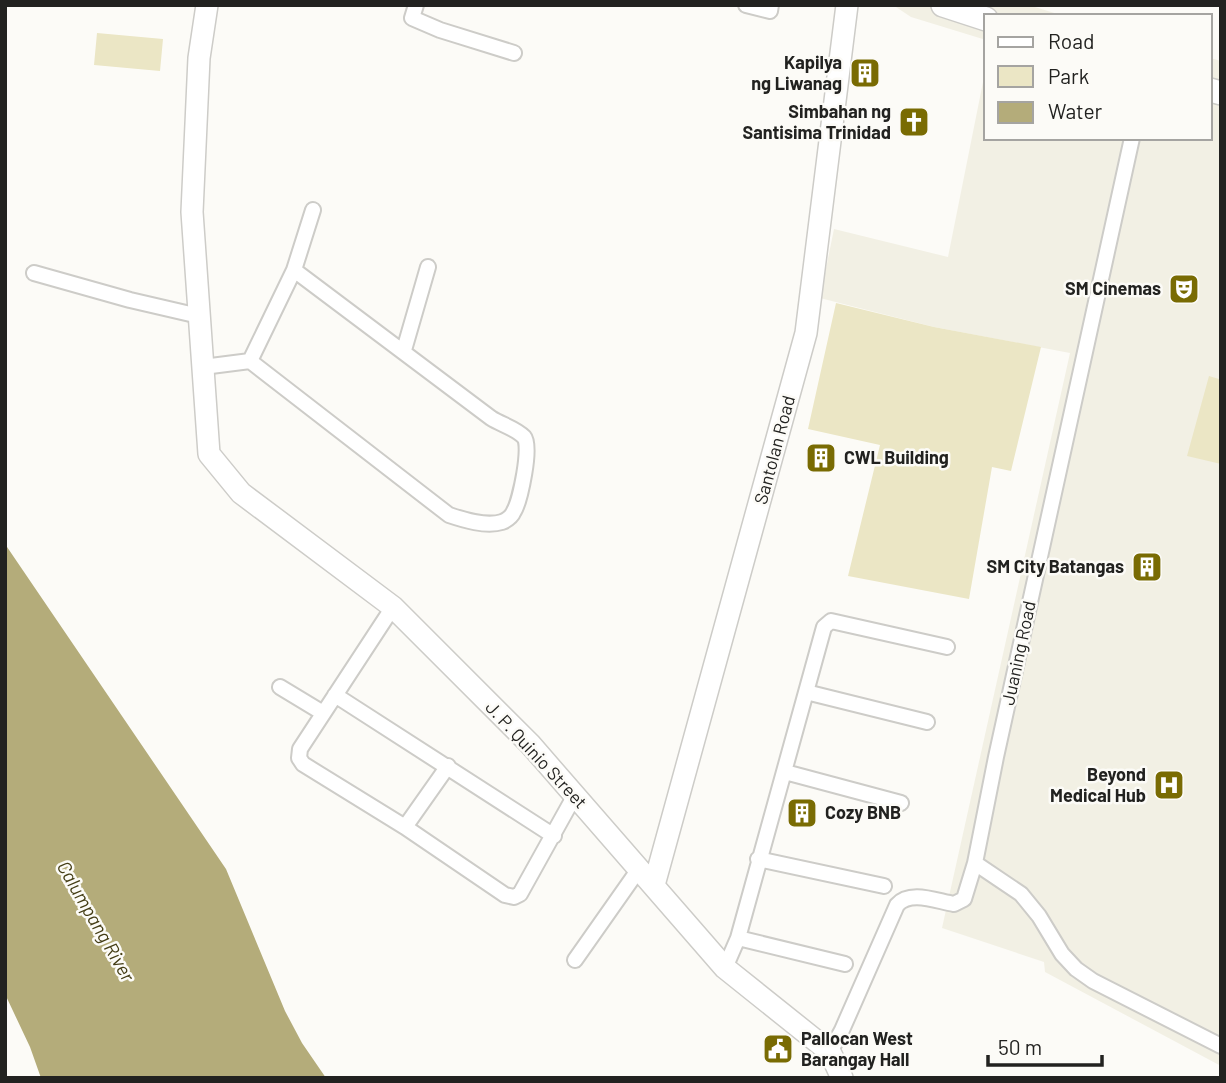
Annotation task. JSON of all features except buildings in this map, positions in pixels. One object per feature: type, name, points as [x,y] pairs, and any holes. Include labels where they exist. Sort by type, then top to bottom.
[{"type":"main road","points":[[943,5],[984,18]]},
{"type":"street","points":[[207,5],[200,58],[191,212],[203,367],[250,361],[449,515],[478,522],[503,522],[509,518],[515,510],[523,481],[526,439],[491,418],[404,350],[294,270]]},
{"type":"street","points":[[416,5],[412,18],[440,30],[514,53]]},
{"type":"street","points":[[746,5],[770,11],[771,5]]},
{"type":"street","name":"Santolan Road","points":[[654,885],[806,333],[847,5]]},
{"type":"street","name":"Juaning Road","points":[[830,1052],[902,899],[911,897],[954,904],[964,899],[975,863],[1132,140]]},
{"type":"street","points":[[250,361],[294,270],[313,209]]},
{"type":"street","points":[[404,350],[428,267]]},
{"type":"street","points":[[34,273],[199,316]]},
{"type":"street","name":"J. P. Quinio Street","points":[[203,367],[209,454],[241,494],[393,607],[530,744],[725,968],[830,1052],[842,1078]]},
{"type":"street","points":[[393,607],[300,749],[299,758],[303,764],[405,827],[505,895],[514,897],[520,894],[575,794]]},
{"type":"street","points":[[725,968],[738,938],[824,626],[831,621],[947,648]]},
{"type":"street","points":[[280,687],[323,713]]},
{"type":"street","points":[[806,692],[927,722]]},
{"type":"street","points":[[335,695],[554,836]]},
{"type":"street","points":[[405,827],[447,766]]},
{"type":"street","points":[[785,772],[901,803]]},
{"type":"street","points":[[758,859],[884,886]]},
{"type":"street","points":[[975,863],[1021,894],[1039,916],[1062,954],[1076,969],[1093,981],[1221,1046]]},
{"type":"street","points":[[575,960],[639,870]]},
{"type":"street","points":[[738,938],[845,964]]},
{"type":"shaded area","points":[[893,5],[1035,5],[1058,14],[984,14],[984,39],[911,17]]},
{"type":"shaded area","name":"SM City Batangas","points":[[1212,59],[1221,61],[1221,1066],[1045,972],[1044,962],[942,928],[1070,353],[934,327],[820,298],[834,229],[948,257],[984,77],[984,140],[1212,140]]},
{"type":"green space","points":[[97,33],[163,39],[160,71],[94,65]]},
{"type":"green space","points":[[836,303],[934,327],[1041,347],[1011,471],[992,467],[969,599],[848,576],[880,445],[808,429]]},
{"type":"green space","points":[[1221,375],[1221,464],[1187,456],[1209,376],[1219,379]]},
{"type":"water","name":"Calumpang River","points":[[5,544],[226,869],[285,1011],[302,1043],[326,1078],[41,1078],[30,1047],[5,994]]},
{"type":"place","name":"Kapilya ng Liwanag","points":[[865,73]]},
{"type":"place","name":"Simbahan ng Santisima Trinidad","points":[[914,122]]},
{"type":"place","name":"SM Cinemas","points":[[1184,289]]},
{"type":"place","name":"CWL Building","points":[[821,458]]},
{"type":"place","name":"SM City Batangas","points":[[1147,567]]},
{"type":"place","name":"Beyond Medical Hub","points":[[1169,785]]},
{"type":"place","name":"Cozy BNB","points":[[802,813]]},
{"type":"place","name":"Pallocan West Barangay Hall","points":[[778,1049]]}]
